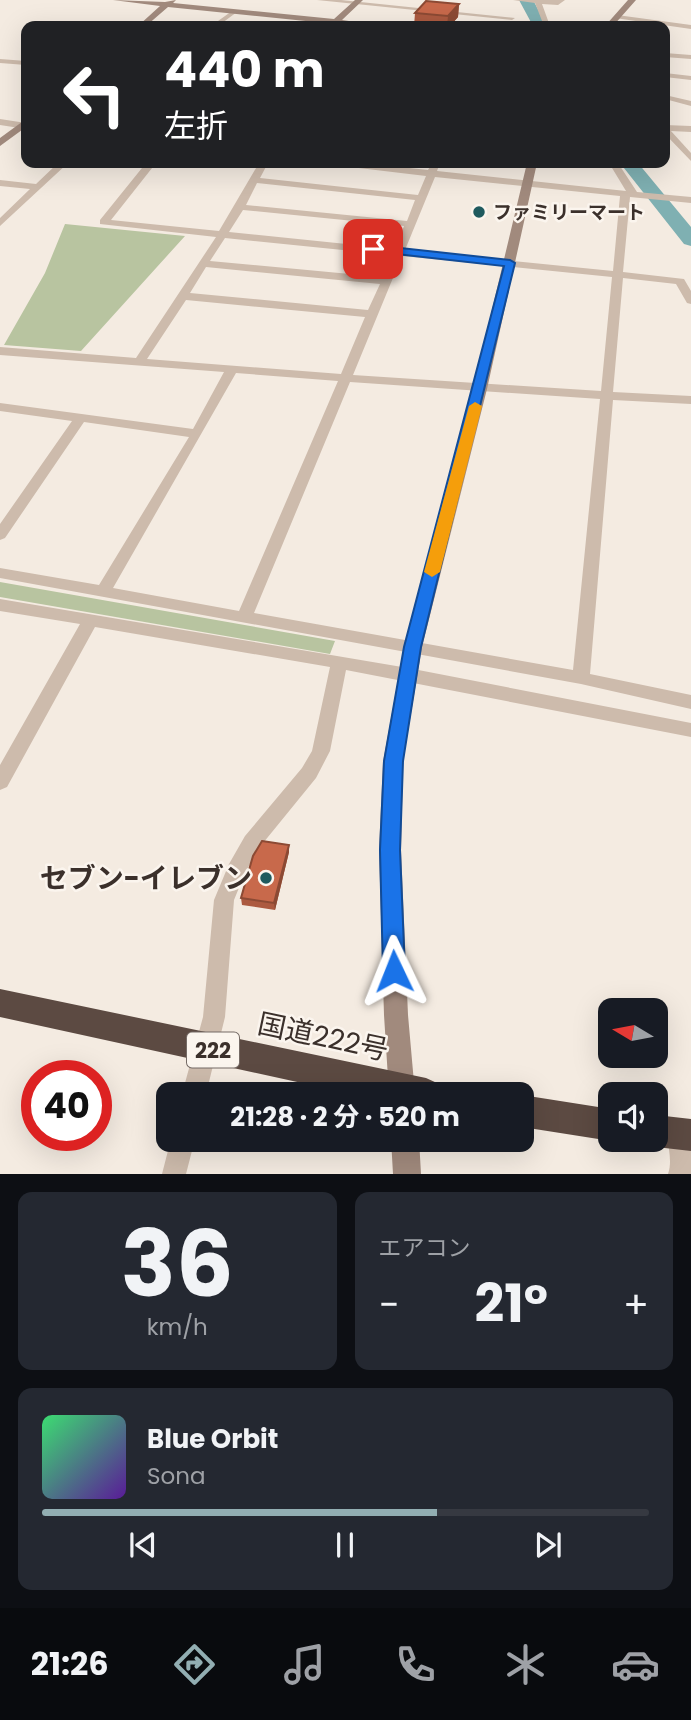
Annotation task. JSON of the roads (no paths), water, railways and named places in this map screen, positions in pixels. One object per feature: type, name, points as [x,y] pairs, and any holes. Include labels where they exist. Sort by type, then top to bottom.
[{"type":"highway","name":"国道222号","points":[[0,1003],[364,1082]]},
{"type":"highway","points":[[534,1113],[598,1123]]},
{"type":"street","points":[[117,0],[170,2],[308,21]]},
{"type":"street","points":[[320,0],[512,18]]},
{"type":"street","points":[[508,0],[514,21]]},
{"type":"street","points":[[516,0],[558,3],[562,0]]},
{"type":"street","points":[[613,21],[632,0]]},
{"type":"street","points":[[537,1],[545,21]]},
{"type":"street","points":[[148,21],[170,2]]},
{"type":"street","points":[[335,21],[357,2]]},
{"type":"street","points":[[221,21],[234,12]]},
{"type":"street","points":[[687,26],[691,15]]},
{"type":"street","points":[[617,17],[648,21]]},
{"type":"street","points":[[675,76],[686,57]]},
{"type":"street","points":[[0,61],[21,63]]},
{"type":"street","points":[[0,72],[21,63]]},
{"type":"street","points":[[670,76],[691,78]]},
{"type":"street","points":[[670,98],[691,104]]},
{"type":"street","points":[[0,122],[21,124]]},
{"type":"street","points":[[0,143],[21,127]]},
{"type":"street","points":[[670,128],[691,129]]},
{"type":"street","points":[[670,133],[690,155]]},
{"type":"street","points":[[0,223],[58,168]]},
{"type":"street","points":[[146,168],[104,222],[680,281],[691,301]]},
{"type":"street","points":[[140,361],[257,180],[261,168]]},
{"type":"street","points":[[246,616],[433,168],[528,185],[691,200]]},
{"type":"street","points":[[408,1082],[396,1015],[390,850],[393,761],[413,647],[480,389],[531,168]]},
{"type":"street","points":[[581,678],[618,275],[629,194],[616,168]]},
{"type":"street","points":[[257,180],[422,198]]},
{"type":"street","points":[[0,183],[38,187]]},
{"type":"street","points":[[240,207],[410,224]]},
{"type":"street","points":[[204,264],[386,281]]},
{"type":"street","points":[[183,296],[373,314]]},
{"type":"street","points":[[0,351],[480,389],[691,400]]},
{"type":"street","points":[[103,592],[197,435],[233,368]]},
{"type":"street","points":[[0,407],[197,435]]},
{"type":"street","points":[[0,535],[80,419]]},
{"type":"street","points":[[0,573],[581,678],[691,702]]},
{"type":"street","points":[[0,604],[408,674],[691,730]]},
{"type":"street","points":[[0,782],[91,620]]},
{"type":"street","points":[[197,1082],[214,1017],[224,900],[236,870],[252,842],[309,773],[321,751],[339,663]]},
{"type":"street","points":[[676,1133],[684,1163],[680,1174]]},
{"type":"street","points":[[174,1174],[180,1152]]},
{"type":"street","points":[[406,1152],[407,1174]]},
{"type":"waterway","points":[[526,0],[537,21]]},
{"type":"waterway","points":[[633,168],[691,240]]},
{"type":"place","name":"ファミリーマート","points":[[479,212]]},
{"type":"place","name":"セブン-イレブン","points":[[266,878]]}]
